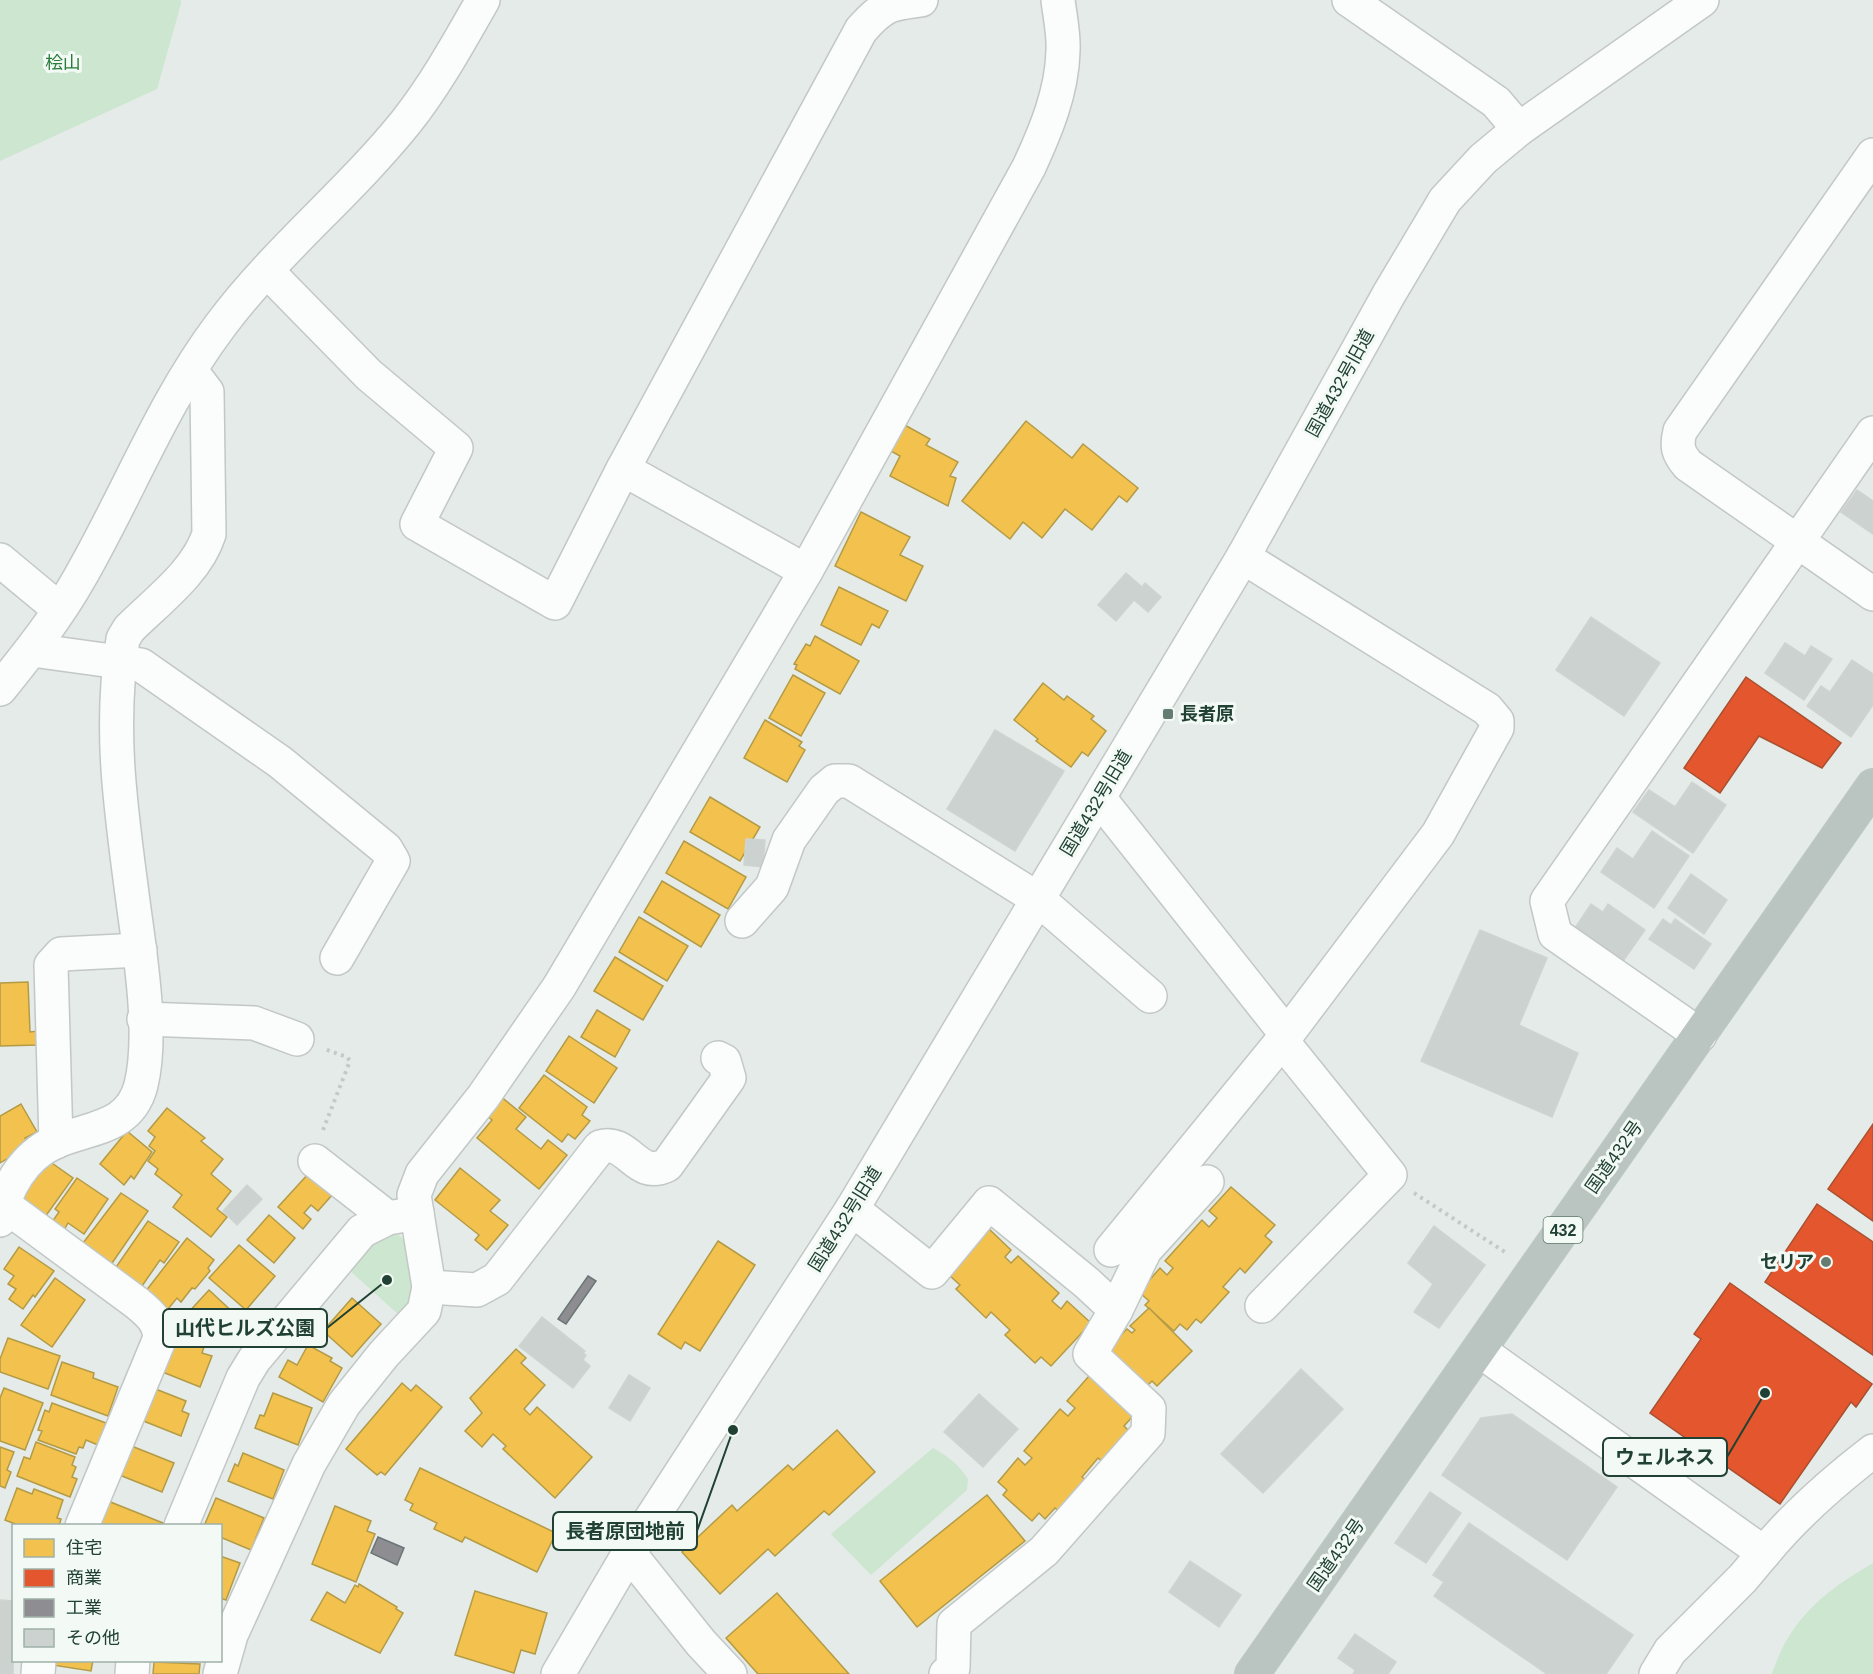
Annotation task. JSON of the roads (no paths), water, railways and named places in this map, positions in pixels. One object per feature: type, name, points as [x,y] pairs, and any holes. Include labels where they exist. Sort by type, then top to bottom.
[{"type":"highway","name":"国道432号","points":[[1252,1674],[1873,786]]},
{"type":"street","points":[[0,689],[32,650],[78,581],[191,371],[220,326],[267,271],[406,122],[433,87],[483,0]]},
{"type":"street","points":[[267,271],[369,375],[456,448],[417,524],[555,603],[623,469],[861,30],[878,10],[895,3],[921,0]]},
{"type":"street","points":[[182,1524],[243,1378],[254,1360],[362,1231],[403,1216],[422,1174],[483,1097],[559,987],[806,571],[1029,166],[1044,134],[1054,107],[1064,50],[1059,0]]},
{"type":"street","points":[[1349,0],[1496,102],[1519,129]]},
{"type":"street","name":"国道432号旧道","points":[[558,1674],[629,1553],[852,1209],[1243,557],[1389,294],[1445,200],[1483,159],[1519,129],[1702,0]]},
{"type":"street","points":[[1873,155],[1680,431],[1677,445],[1679,454],[1688,465],[1873,594]]},
{"type":"street","points":[[83,1524],[160,1338],[159,1330],[156,1321],[137,1303],[1,1209],[18,1173],[29,1161],[56,1142],[120,1119],[139,1092],[143,1068],[144,1019],[140,950],[117,783],[115,719],[123,639],[129,629],[194,563],[204,550],[209,534],[207,392],[191,371]]},
{"type":"street","points":[[1700,1035],[1555,934],[1547,901],[1873,434]]},
{"type":"street","points":[[623,469],[806,571]]},
{"type":"street","points":[[1111,1250],[1284,1038],[1438,834],[1497,728],[1497,721],[1487,709],[1243,557]]},
{"type":"street","points":[[0,560],[59,609]]},
{"type":"street","points":[[32,650],[141,665],[280,762],[386,849],[393,861],[337,958]]},
{"type":"street","points":[[742,921],[772,887],[789,840],[824,790],[835,781],[849,781],[1038,899],[1150,996]]},
{"type":"street","points":[[1099,798],[1390,1175],[1262,1306]]},
{"type":"street","points":[[56,1142],[51,965],[61,954],[140,950]]},
{"type":"street","points":[[144,1019],[254,1023],[297,1039]]},
{"type":"street","points":[[429,1287],[477,1290],[497,1279],[600,1147],[606,1145],[620,1148],[654,1170],[667,1165],[729,1078],[724,1061],[718,1058]]},
{"type":"street","points":[[220,1674],[231,1635],[309,1464],[357,1387],[424,1311],[429,1287],[403,1216],[315,1161]]},
{"type":"street","points":[[946,1674],[953,1668],[954,1624],[1044,1551],[1148,1433],[1149,1409],[1090,1354],[1116,1310],[1145,1250],[1207,1182]]},
{"type":"street","points":[[852,1209],[932,1272],[989,1203],[1088,1283],[1116,1310]]},
{"type":"street","points":[[1479,1350],[1764,1553]]},
{"type":"street","points":[[1656,1674],[1670,1651],[1743,1578],[1778,1536],[1845,1473],[1873,1452]]},
{"type":"street","points":[[629,1553],[701,1643],[730,1674]]},
{"type":"place","name":"長者原","points":[[1168,714]]},
{"type":"place","name":"セリア","points":[[1826,1262]]},
{"type":"place","name":"山代ヒルズ公園","points":[[387,1280]]},
{"type":"place","name":"ウェルネス","points":[[1765,1393]]},
{"type":"place","name":"長者原団地前","points":[[733,1430]]},
{"type":"park label","name":"桧山","points":[[63,63]]}]
